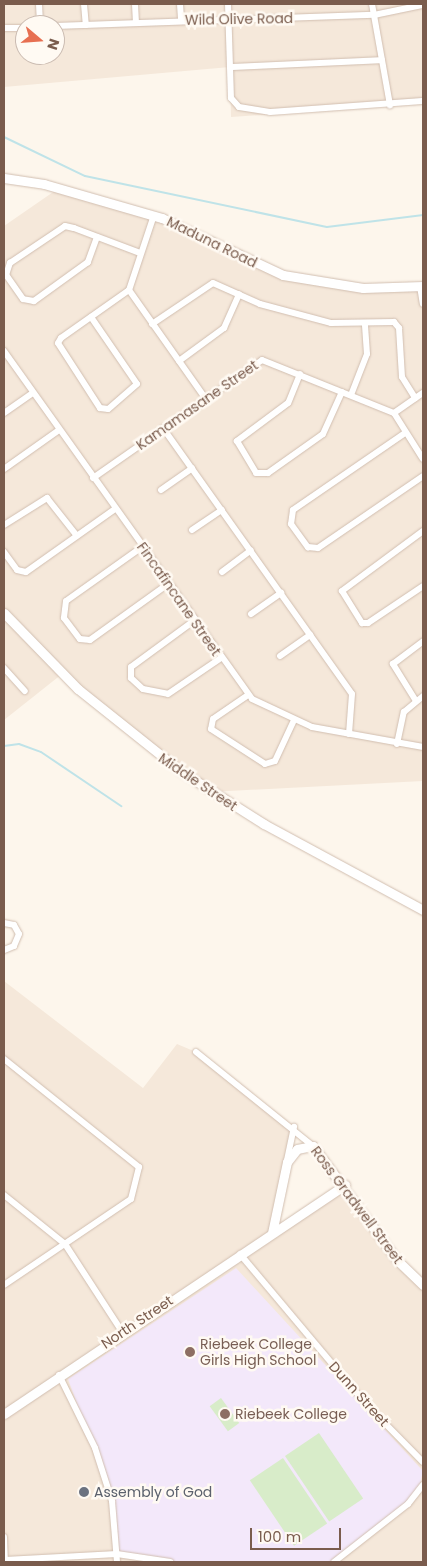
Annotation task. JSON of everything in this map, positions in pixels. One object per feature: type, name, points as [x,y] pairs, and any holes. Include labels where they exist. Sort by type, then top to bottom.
[{"type":"street","points":[[84,4],[86,25]]},
{"type":"street","points":[[135,4],[136,23]]},
{"type":"street","points":[[180,4],[181,20]]},
{"type":"street","points":[[228,4],[230,67],[234,104],[255,112],[390,105],[423,101]]},
{"type":"street","points":[[372,4],[390,105]]},
{"type":"street","name":"Wild Olive Road","points":[[65,26],[181,20],[374,15],[422,6]]},
{"type":"street","points":[[230,67],[382,60]]},
{"type":"street","name":"Maduna Road","points":[[4,178],[44,184],[154,215],[283,275],[363,288],[422,286]]},
{"type":"street","points":[[91,317],[138,386],[108,409],[100,408],[58,346],[59,340],[91,317],[129,290],[154,215]]},
{"type":"street","points":[[97,237],[89,261],[34,301],[23,299],[6,275],[10,263],[62,226],[97,237],[140,253]]},
{"type":"street","points":[[152,324],[208,284],[239,294],[264,305],[331,323],[398,326],[402,377],[415,398]]},
{"type":"street","points":[[422,286],[423,304]]},
{"type":"street","points":[[129,290],[206,399]]},
{"type":"street","points":[[179,361],[224,328],[239,294]]},
{"type":"street","points":[[351,396],[367,354],[365,324]]},
{"type":"street","name":"Fincafincane Street","points":[[5,355],[248,694],[294,720],[349,734],[397,744],[423,747]]},
{"type":"street","name":"Kamamasane Street","points":[[93,478],[262,360],[394,414]]},
{"type":"street","points":[[300,374],[288,403],[237,441],[256,474],[265,474],[323,434],[342,392]]},
{"type":"street","points":[[4,413],[33,392]]},
{"type":"street","points":[[423,393],[394,414],[423,459]]},
{"type":"street","points":[[163,428],[353,696],[349,734]]},
{"type":"street","points":[[4,469],[59,430]]},
{"type":"street","points":[[405,433],[293,510],[290,522],[308,547],[318,548],[423,476]]},
{"type":"street","points":[[161,490],[192,468]]},
{"type":"street","points":[[4,525],[47,498],[77,536]]},
{"type":"street","points":[[4,552],[17,570],[25,572],[115,509]]},
{"type":"street","points":[[192,530],[222,510]]},
{"type":"street","points":[[423,531],[342,591],[362,622],[368,623],[423,586]]},
{"type":"street","points":[[142,547],[66,601],[64,618],[80,638],[90,640],[168,584]]},
{"type":"street","points":[[222,572],[251,550]]},
{"type":"street","points":[[251,614],[281,593]]},
{"type":"street","name":"Middle Street","points":[[4,613],[85,695],[182,772],[264,824],[423,910]]},
{"type":"street","points":[[195,620],[131,667],[131,678],[143,690],[168,694],[221,658]]},
{"type":"street","points":[[280,656],[310,634]]},
{"type":"street","points":[[416,701],[394,664],[423,641]]},
{"type":"street","points":[[4,668],[25,691]]},
{"type":"street","points":[[248,694],[214,718],[211,729],[265,764],[275,761],[294,720]]},
{"type":"street","points":[[397,744],[403,713],[423,696]]},
{"type":"street","points":[[4,923],[16,927],[19,937],[14,946],[4,950]]},
{"type":"street","name":"Ross Gradwell Street","points":[[196,1052],[294,1127],[313,1146],[346,1186],[392,1253],[423,1285]]},
{"type":"street","points":[[4,1059],[138,1164],[131,1199],[4,1285]]},
{"type":"street","points":[[272,1233],[294,1127]]},
{"type":"street","points":[[287,1162],[298,1149],[313,1146]]},
{"type":"street","name":"North Street","points":[[4,1414],[240,1254],[346,1186]]},
{"type":"street","points":[[4,1195],[65,1244],[123,1332]]},
{"type":"street","name":"Dunn Street","points":[[240,1254],[366,1404],[423,1462]]},
{"type":"street","points":[[59,1375],[95,1448],[107,1485],[117,1562]]},
{"type":"street","points":[[334,1562],[408,1504],[423,1485]]},
{"type":"street","points":[[4,1538],[5,1561],[117,1554],[170,1562]]},
{"type":"shaded area","points":[[4,4],[423,4],[423,104],[231,117],[230,67],[4,87]]},
{"type":"shaded area","points":[[59,188],[154,215],[229,252],[319,283],[423,286],[423,781],[210,792],[62,674],[4,720],[4,226]]},
{"type":"shaded area","points":[[4,981],[143,1088],[177,1044],[196,1052],[294,1127],[273,1232],[345,1185],[380,1237],[423,1285],[423,1562],[4,1562]]},
{"type":"shaded area","name":"Riebeek College","points":[[236,1268],[423,1471],[418,1492],[405,1505],[333,1562],[172,1562],[119,1554],[113,1504],[68,1379]]},
{"type":"green space","points":[[221,1398],[239,1423],[228,1431],[210,1406]]},
{"type":"green space","points":[[319,1433],[363,1498],[329,1521],[285,1456]]},
{"type":"green space","points":[[283,1458],[327,1523],[294,1546],[250,1480]]},
{"type":"waterway","points":[[4,137],[85,176],[327,227],[423,215]]},
{"type":"waterway","points":[[4,746],[19,744],[41,752],[121,806]]},
{"type":"place","name":"Riebeek College Girls High School","points":[[190,1352]]},
{"type":"place","name":"Riebeek College","points":[[225,1414]]},
{"type":"place","name":"Assembly of God","points":[[84,1492]]}]
